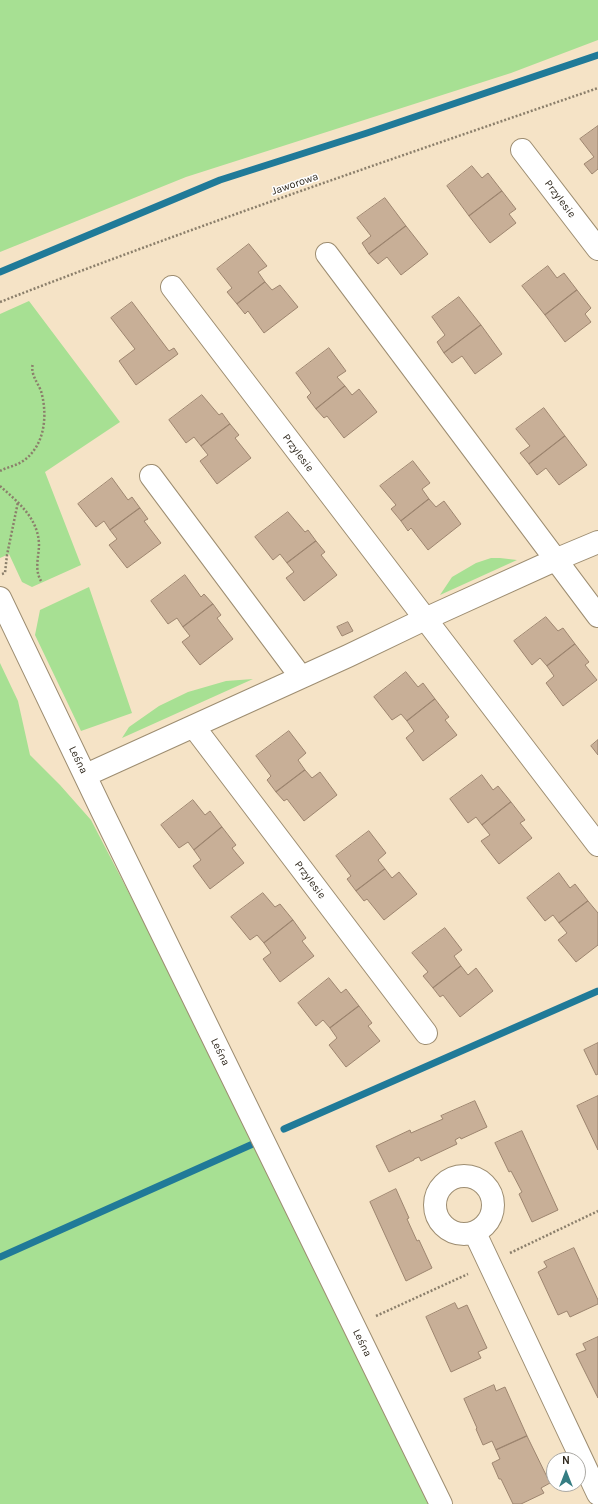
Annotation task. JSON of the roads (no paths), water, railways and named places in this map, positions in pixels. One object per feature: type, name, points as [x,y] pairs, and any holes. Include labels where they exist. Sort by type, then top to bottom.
[{"type":"street","name":"Przylesie","points":[[522,150],[598,249]]},
{"type":"street","points":[[327,254],[598,616]]},
{"type":"street","name":"Przylesie","points":[[172,287],[598,845]]},
{"type":"street","points":[[151,476],[301,677]]},
{"type":"street","points":[[86,775],[348,656],[424,619],[598,542]]},
{"type":"street","name":"Leśna","points":[[0,598],[102,811],[441,1504]]},
{"type":"street","name":"Przylesie","points":[[194,727],[426,1033]]},
{"type":"street","points":[[475,1232],[598,1494]]},
{"type":"waterway","points":[[0,272],[220,180],[367,133],[598,55]]},
{"type":"waterway","points":[[284,1129],[598,991]]},
{"type":"waterway","points":[[0,1257],[255,1143]]}]
